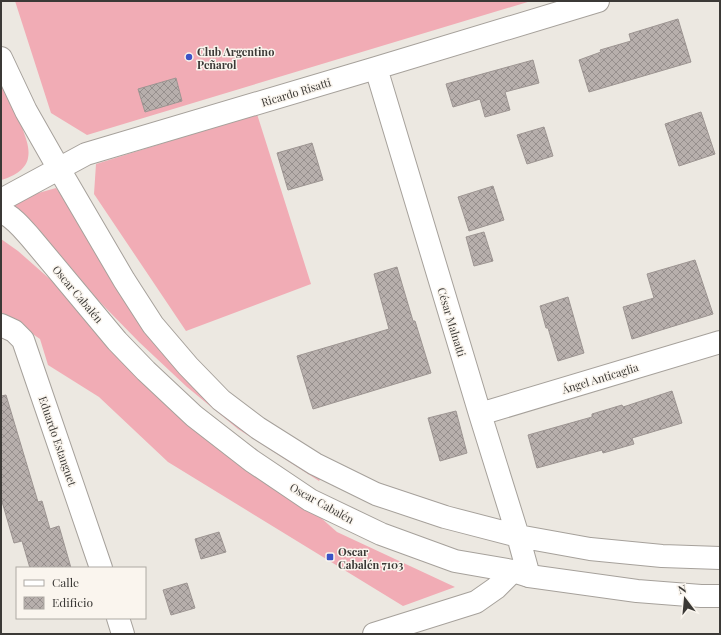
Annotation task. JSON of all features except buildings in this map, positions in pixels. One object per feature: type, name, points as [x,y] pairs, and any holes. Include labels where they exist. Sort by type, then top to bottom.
[{"type":"street","name":"Ricardo Risatti","points":[[1,200],[86,154],[598,1]]},
{"type":"street","points":[[1,58],[26,111],[58,169],[124,280],[153,325],[188,366],[221,400],[258,428],[315,464],[376,494],[445,517],[518,536],[590,549],[662,556],[720,558]]},
{"type":"street","name":"César Malnatti","points":[[376,68],[518,536],[521,573]]},
{"type":"street","name":"Oscar Cabalén","points":[[1,212],[17,223],[31,238],[117,341],[146,371],[194,416],[252,461],[310,500],[381,534],[455,561],[637,591],[720,596]]},
{"type":"street","name":"Eduardo Estanguet","points":[[1,325],[14,331],[23,340],[101,567]]},
{"type":"street","name":"Ángel Anticaglia","points":[[480,414],[720,342]]},
{"type":"street","points":[[374,634],[476,602],[521,573]]},
{"type":"street","points":[[118,619],[123,634]]},
{"type":"shaded area","name":"Club Argentino Peñarol","points":[[15,1],[531,1],[87,135],[51,113]]},
{"type":"shaded area","points":[[1,76],[13,103],[26,140],[28,158],[24,166],[14,175],[1,180]]},
{"type":"shaded area","points":[[257,114],[311,284],[186,331],[94,194],[96,164]]},
{"type":"shaded area","points":[[56,188],[191,377],[325,471],[319,481],[238,429],[187,387],[139,342],[96,298],[61,256],[21,216],[10,201]]},
{"type":"shaded area","points":[[1,239],[18,251],[337,532],[455,587],[403,606],[168,462],[99,397],[48,365],[40,339],[1,312]]},
{"type":"place","name":"Club Argentino Peñarol","points":[[189,57]]},
{"type":"place","name":"Oscar Cabalén 7103","points":[[330,557]]}]
